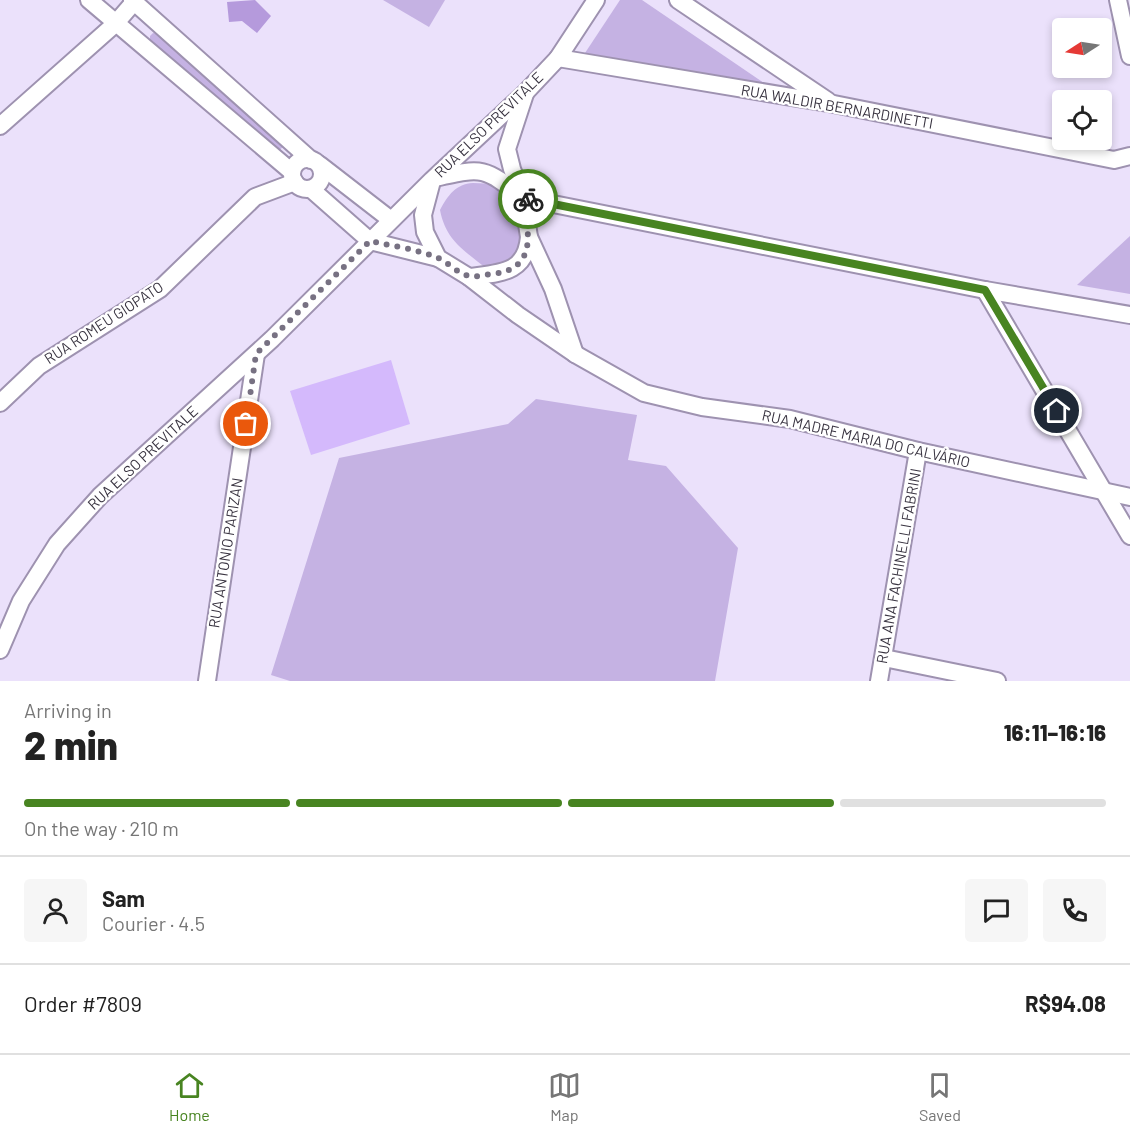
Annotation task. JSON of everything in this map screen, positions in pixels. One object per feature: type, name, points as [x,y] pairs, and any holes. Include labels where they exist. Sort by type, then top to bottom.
[{"type":"street","points":[[89,0],[294,177],[302,188],[311,189],[370,241],[438,258]]},
{"type":"street","name":"RUA ELSO PREVITALE","points":[[0,650],[21,601],[57,544],[100,496],[256,354],[433,179],[525,93],[558,58],[596,0]]},
{"type":"street","points":[[678,0],[834,105]]},
{"type":"street","points":[[1118,0],[1130,56]]},
{"type":"street","points":[[0,126],[115,24],[133,1],[315,162],[391,220]]},
{"type":"street","name":"RUA WALDIR BERNARDINETTI","points":[[558,58],[834,105],[1122,158]]},
{"type":"street","points":[[469,277],[500,273],[511,269],[524,258],[528,249],[529,237],[523,198],[507,149],[525,93]]},
{"type":"street","points":[[294,177],[297,163],[315,162]]},
{"type":"street","points":[[311,189],[321,180],[315,162]]},
{"type":"street","points":[[438,258],[425,232],[423,215],[433,179],[463,171],[487,172],[523,198],[985,290],[1130,315]]},
{"type":"street","name":"RUA ROMEU GIOPATO","points":[[0,403],[39,366],[160,289],[255,197],[294,177]]},
{"type":"street","points":[[529,237],[553,289],[575,354]]},
{"type":"street","name":"RUA MADRE MARIA DO CALVÁRIO","points":[[438,258],[469,277],[518,315],[575,354],[644,393],[702,407],[790,419],[918,451],[1130,497]]},
{"type":"street","points":[[985,290],[1130,536]]},
{"type":"street","name":"RUA ANTONIO PARIZAN","points":[[207,681],[256,354]]},
{"type":"street","name":"RUA ANA FACHINELLI FABRINI","points":[[879,681],[918,451]]},
{"type":"street","points":[[884,658],[997,681]]},
{"type":"shaded area","points":[[255,0],[271,16],[257,33],[242,21],[229,22],[227,2]]},
{"type":"shaded area","points":[[383,0],[445,0],[429,27]]},
{"type":"shaded area","points":[[620,0],[642,0],[764,83],[585,53]]},
{"type":"shaded area","points":[[153,33],[159,34],[282,143],[283,147],[277,152],[150,42],[150,36]]},
{"type":"shaded area","points":[[473,183],[498,184],[512,211],[519,232],[518,251],[513,258],[487,269],[451,237],[440,210],[453,191]]},
{"type":"shaded area","points":[[1130,236],[1130,294],[1077,285]]},
{"type":"shaded area","points":[[536,399],[637,415],[628,460],[666,466],[738,548],[715,681],[290,681],[271,675],[339,458],[508,424]]},
{"type":"building","points":[[391,360],[410,424],[311,455],[290,391]]},
{"type":"way so far","points":[[246,424],[256,354],[370,241],[438,258],[469,277],[500,273],[511,269],[524,258],[528,249],[529,237],[523,198],[528,199]]},
{"type":"route","points":[[528,199],[985,290],[1057,411]]}]
